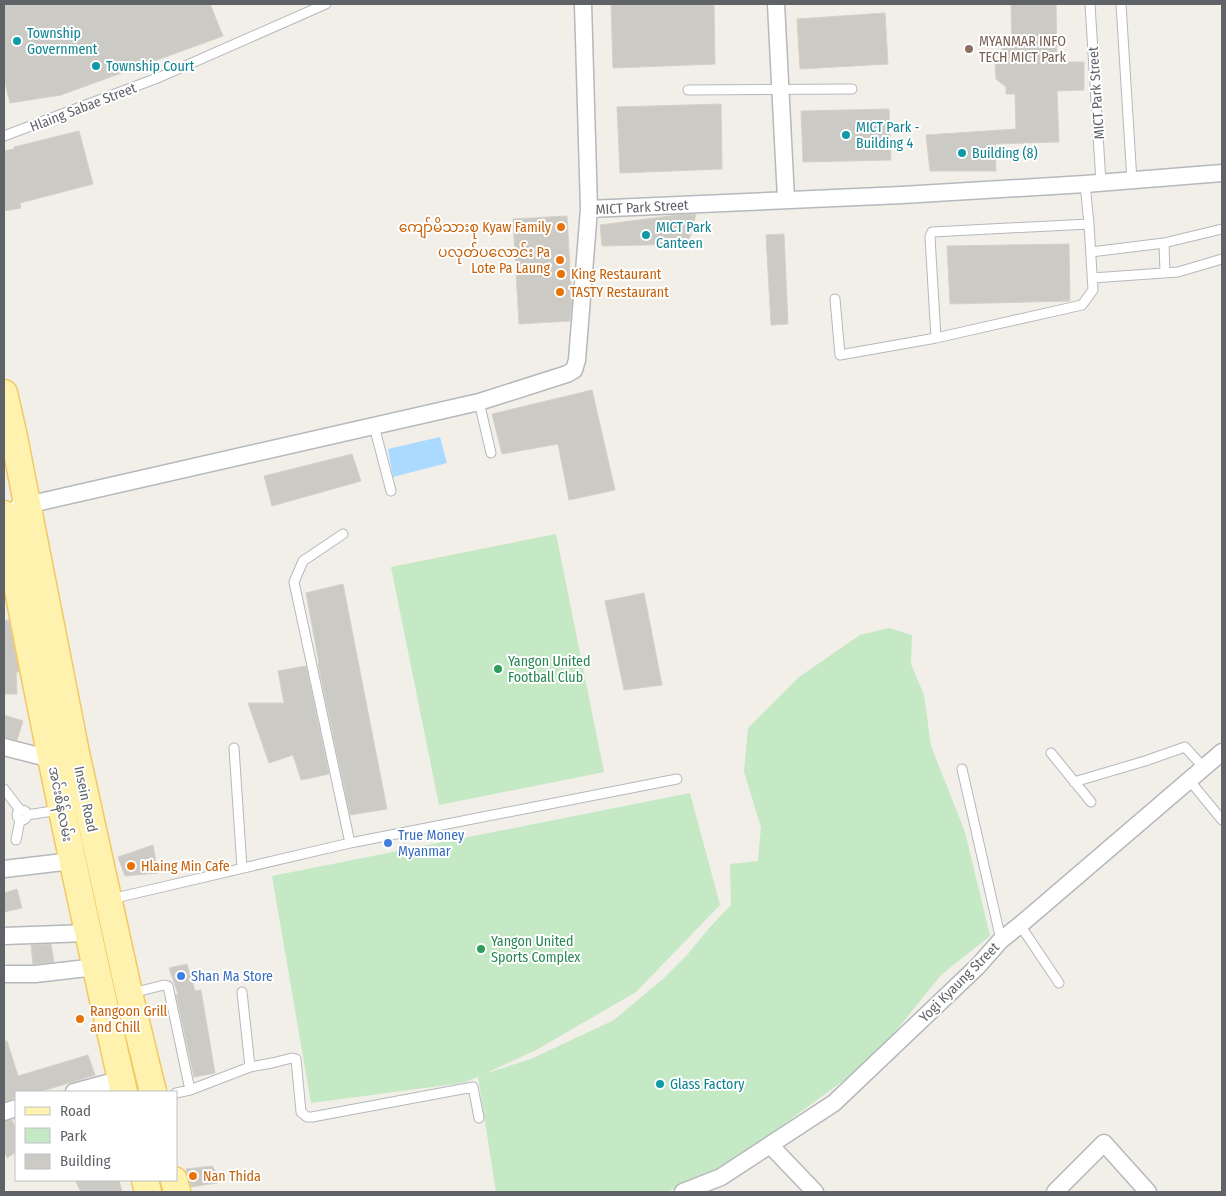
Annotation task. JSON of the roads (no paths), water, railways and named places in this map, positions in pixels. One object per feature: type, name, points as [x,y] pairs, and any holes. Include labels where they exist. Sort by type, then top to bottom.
[{"type":"main road","points":[[4,393],[12,510]]},
{"type":"main road","name":"အင်းစိန်လမ်း","points":[[12,510],[7,546],[19,596],[79,895],[123,1087]]},
{"type":"main road","name":"Insein Road","points":[[12,510],[44,590],[76,753],[129,994],[152,1088]]},
{"type":"main road","points":[[19,596],[44,590]]},
{"type":"main road","points":[[79,895],[107,894]]},
{"type":"main road","points":[[93,953],[120,952]]},
{"type":"main road","points":[[123,1087],[152,1088]]},
{"type":"street","points":[[584,4],[589,209]]},
{"type":"street","points":[[776,4],[786,199]]},
{"type":"street","name":"MICT Park Street","points":[[479,402],[574,370],[577,360],[589,209],[902,195],[1132,181],[1222,173]]},
{"type":"street","points":[[12,510],[479,402]]},
{"type":"street","points":[[4,747],[52,759],[76,753]]},
{"type":"street","name":"Yogi Kyaung Street","points":[[683,1192],[721,1177],[834,1104],[978,966],[1002,940],[1222,752]]},
{"type":"street","points":[[4,869],[72,861]]},
{"type":"street","points":[[4,936],[93,953]]},
{"type":"street","points":[[4,974],[35,974],[93,953]]},
{"type":"street","points":[[84,1091],[123,1087]]},
{"type":"street","points":[[1055,1192],[1104,1143],[1148,1192]]},
{"type":"street","points":[[770,1146],[815,1192]]},
{"type":"lane","name":"Hlaing Sabae Street","points":[[4,136],[160,77],[326,4]]},
{"type":"lane","name":"MICT Park Street","points":[[1090,4],[1101,183]]},
{"type":"lane","points":[[1121,4],[1132,181]]},
{"type":"lane","points":[[688,90],[852,89]]},
{"type":"lane","points":[[835,299],[840,355],[936,338],[1082,305],[1093,290],[1085,184]]},
{"type":"lane","points":[[936,338],[930,237],[932,232],[1089,224]]},
{"type":"lane","points":[[1091,252],[1164,243],[1222,228]]},
{"type":"lane","points":[[1164,243],[1165,273]]},
{"type":"lane","points":[[1092,278],[1178,272],[1222,259]]},
{"type":"lane","points":[[479,402],[491,452]]},
{"type":"lane","points":[[374,426],[391,491]]},
{"type":"lane","points":[[343,534],[303,561],[294,582],[350,843]]},
{"type":"lane","points":[[1074,782],[1185,747],[1204,768]]},
{"type":"lane","points":[[234,748],[242,868]]},
{"type":"lane","points":[[1050,754],[1091,802]]},
{"type":"lane","points":[[962,769],[1002,940]]},
{"type":"lane","points":[[107,894],[242,868],[350,843],[677,780]]},
{"type":"lane","points":[[1190,781],[1222,820]]},
{"type":"lane","points":[[4,790],[22,815],[16,840]]},
{"type":"lane","points":[[22,815],[61,810]]},
{"type":"lane","points":[[1020,925],[1059,984]]},
{"type":"lane","points":[[129,994],[164,984],[168,986],[190,1090]]},
{"type":"lane","points":[[242,992],[250,1067]]},
{"type":"lane","points":[[178,1093],[190,1090],[250,1067],[292,1058],[296,1059],[301,1112],[307,1117],[473,1087],[479,1118]]},
{"type":"water","points":[[440,437],[447,463],[393,477],[388,449]]},
{"type":"place","name":"Township Government","points":[[17,41]]},
{"type":"place","name":"MYANMAR INFO TECH MICT Park","points":[[969,49]]},
{"type":"place","name":"Township Court","points":[[96,66]]},
{"type":"place","name":"MICT Park - Building 4","points":[[846,135]]},
{"type":"place","name":"Building (8)","points":[[962,153]]},
{"type":"place","name":"ကျော်မိသားစု Kyaw Family","points":[[561,227]]},
{"type":"place","name":"MICT Park Canteen","points":[[646,235]]},
{"type":"place","name":"ပလုတ်ပလောင်း Pa Lote Pa Laung","points":[[560,260]]},
{"type":"place","name":"King Restaurant","points":[[561,274]]},
{"type":"place","name":"TASTY Restaurant","points":[[560,292]]},
{"type":"place","name":"Yangon United Football Club","points":[[498,669]]},
{"type":"place","name":"True Money Myanmar","points":[[388,843]]},
{"type":"place","name":"Hlaing Min Cafe","points":[[131,866]]},
{"type":"place","name":"Yangon United Sports Complex","points":[[481,949]]},
{"type":"place","name":"Shan Ma Store","points":[[181,976]]},
{"type":"place","name":"Rangoon Grill and Chill","points":[[80,1019]]},
{"type":"place","name":"Glass Factory","points":[[660,1084]]},
{"type":"place","name":"Nan Thida","points":[[193,1176]]}]
